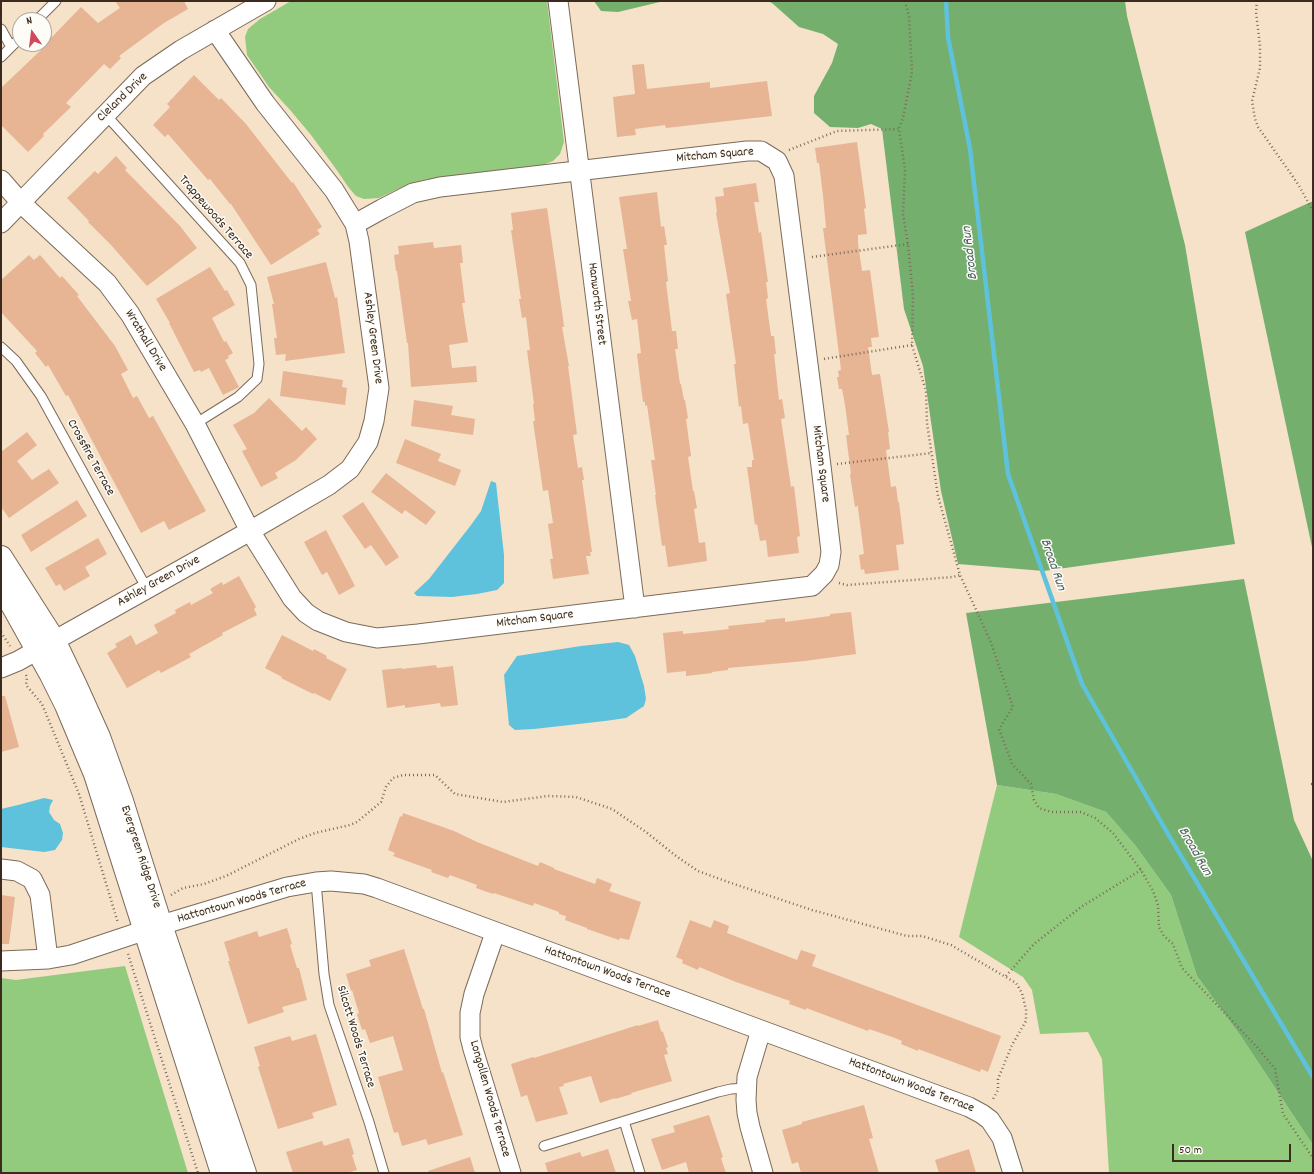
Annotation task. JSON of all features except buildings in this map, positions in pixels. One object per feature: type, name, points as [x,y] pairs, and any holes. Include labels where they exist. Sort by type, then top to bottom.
[{"type":"street","name":"Cleland Drive","points":[[1,223],[143,76],[181,50],[266,1]]},
{"type":"street","name":"Hanworth Street","points":[[558,1],[635,608]]},
{"type":"street","name":"Ashley Green Drive","points":[[9,665],[147,589],[329,485],[350,469],[368,442],[374,421],[379,388],[362,263],[355,224],[334,190],[265,103],[216,30]]},
{"type":"street","name":"Mitcham Square","points":[[250,531],[292,598],[306,613],[318,621],[346,632],[378,638],[812,586],[824,574],[829,565],[831,552],[796,259],[784,176],[777,161],[761,151],[747,151],[440,187],[413,193],[355,224]]},
{"type":"street","name":"Wrathall Drive","points":[[1,180],[21,203],[106,283],[130,314],[194,424],[250,531]]},
{"type":"street","name":"Evergreen Ridge Drive","points":[[1,556],[46,645],[66,705],[95,774],[245,1173]]},
{"type":"street","name":"Evergreen Ridge Drive","points":[[1,589],[12,605],[46,645]]},
{"type":"street","points":[[1,869],[17,871],[32,879],[40,895],[48,959]]},
{"type":"street","name":"Hattontown Woods Terrace","points":[[1,961],[48,959],[71,955],[287,887],[316,882],[349,882],[364,884],[969,1107],[990,1120],[1002,1138],[1013,1173]]},
{"type":"street","name":"Evergreen Ridge Drive","points":[[153,928],[222,1173]]},
{"type":"street","name":"Longollen Woods Terrace","points":[[495,933],[474,994],[470,1013],[470,1037],[511,1173]]},
{"type":"street","points":[[761,1030],[747,1077],[746,1088],[747,1113],[753,1141],[763,1173]]},
{"type":"lane","points":[[45,12],[56,1]]},
{"type":"lane","points":[[1,29],[11,47],[1,57]]},
{"type":"lane","name":"Trappewoods Terrace","points":[[106,114],[240,263],[251,285],[259,364],[257,379],[238,397],[194,424]]},
{"type":"lane","name":"Crossfire Terrace","points":[[1,347],[16,361],[41,396],[147,589]]},
{"type":"lane","name":"Silcott Woods Terrace","points":[[316,882],[324,974],[329,1005],[369,1122],[384,1173]]},
{"type":"lane","points":[[544,1146],[718,1092],[746,1088]]},
{"type":"lane","points":[[624,1121],[640,1173]]},
{"type":"path","points":[[905,1],[909,17],[912,72],[903,118],[898,129],[905,170],[903,214],[908,244],[913,296],[912,345],[926,391],[927,423],[938,496],[960,575],[990,640],[1013,707],[999,730],[1012,764],[1031,784],[1034,800],[1039,808],[1051,812],[1081,812],[1095,818],[1113,834],[1141,870],[1153,891],[1158,905],[1159,927],[1164,936],[1173,944],[1182,968],[1257,1047],[1275,1069],[1283,1114],[1313,1158]]},
{"type":"path","points":[[1256,1],[1260,46],[1260,68],[1252,102],[1255,119],[1258,127],[1298,184],[1313,211]]},
{"type":"path","points":[[777,161],[786,151],[837,131],[898,129]]},
{"type":"path","points":[[796,259],[908,244]]},
{"type":"path","points":[[808,362],[912,345]]},
{"type":"path","points":[[821,466],[932,453]]},
{"type":"path","points":[[824,574],[835,582],[848,585],[953,577],[960,575]]},
{"type":"path","points":[[1,632],[9,665],[27,677],[26,685],[42,704],[79,794],[198,1173]]},
{"type":"path","points":[[170,896],[183,888],[204,884],[226,876],[299,839],[315,833],[357,822],[381,802],[386,787],[393,778],[403,775],[435,774],[455,794],[503,802],[548,796],[576,797],[612,809],[646,832],[676,856],[698,871],[731,884],[812,910],[907,936],[922,936],[951,945],[1016,983],[1022,993],[1026,1010],[1026,1021],[1012,1046],[998,1078],[998,1090],[995,1097],[982,1114]]},
{"type":"path","points":[[1006,976],[1034,944],[1069,916],[1141,870]]},
{"type":"green space","points":[[291,1],[547,1],[564,142],[560,154],[553,161],[540,166],[423,180],[400,188],[379,198],[364,199],[356,196],[311,135],[269,87],[247,55],[245,37],[248,29],[260,19]]},
{"type":"green space","points":[[594,1],[664,1],[618,12],[601,11]]},
{"type":"green space","points":[[767,1],[1125,1],[1127,16],[1185,245],[1235,544],[1044,571],[958,564],[941,491],[923,366],[904,309],[882,129],[871,124],[858,128],[830,127],[814,113],[814,96],[832,63],[838,44],[823,34],[799,27],[772,3]]},
{"type":"green space","points":[[1313,201],[1313,552],[1245,232]]},
{"type":"green space","points":[[1244,579],[1294,820],[1313,861],[1313,1145],[1240,1035],[1197,976],[1171,895],[1135,845],[1106,812],[1056,794],[997,785],[966,613]]},
{"type":"green space","points":[[997,785],[1056,794],[1106,812],[1135,845],[1171,895],[1197,976],[1240,1035],[1313,1145],[1313,1173],[1109,1173],[1102,1059],[1088,1032],[1040,1034],[1032,990],[1023,977],[959,937]]},
{"type":"green space","points":[[125,966],[188,1173],[1,1173],[1,978],[16,980]]},
{"type":"water","points":[[491,481],[496,483],[504,555],[504,583],[497,590],[477,594],[452,597],[417,596],[414,593],[429,579],[481,511]]},
{"type":"water","points":[[618,642],[629,645],[635,656],[644,686],[646,699],[644,706],[626,718],[605,721],[515,730],[509,725],[504,675],[517,656]]},
{"type":"water","points":[[44,798],[53,800],[49,812],[54,820],[60,824],[63,833],[62,840],[55,850],[44,852],[1,847],[1,809]]},
{"type":"waterway","name":"Broad Run","points":[[946,1],[948,37],[970,149],[1008,474],[1082,684],[1168,834],[1313,1077]]}]
